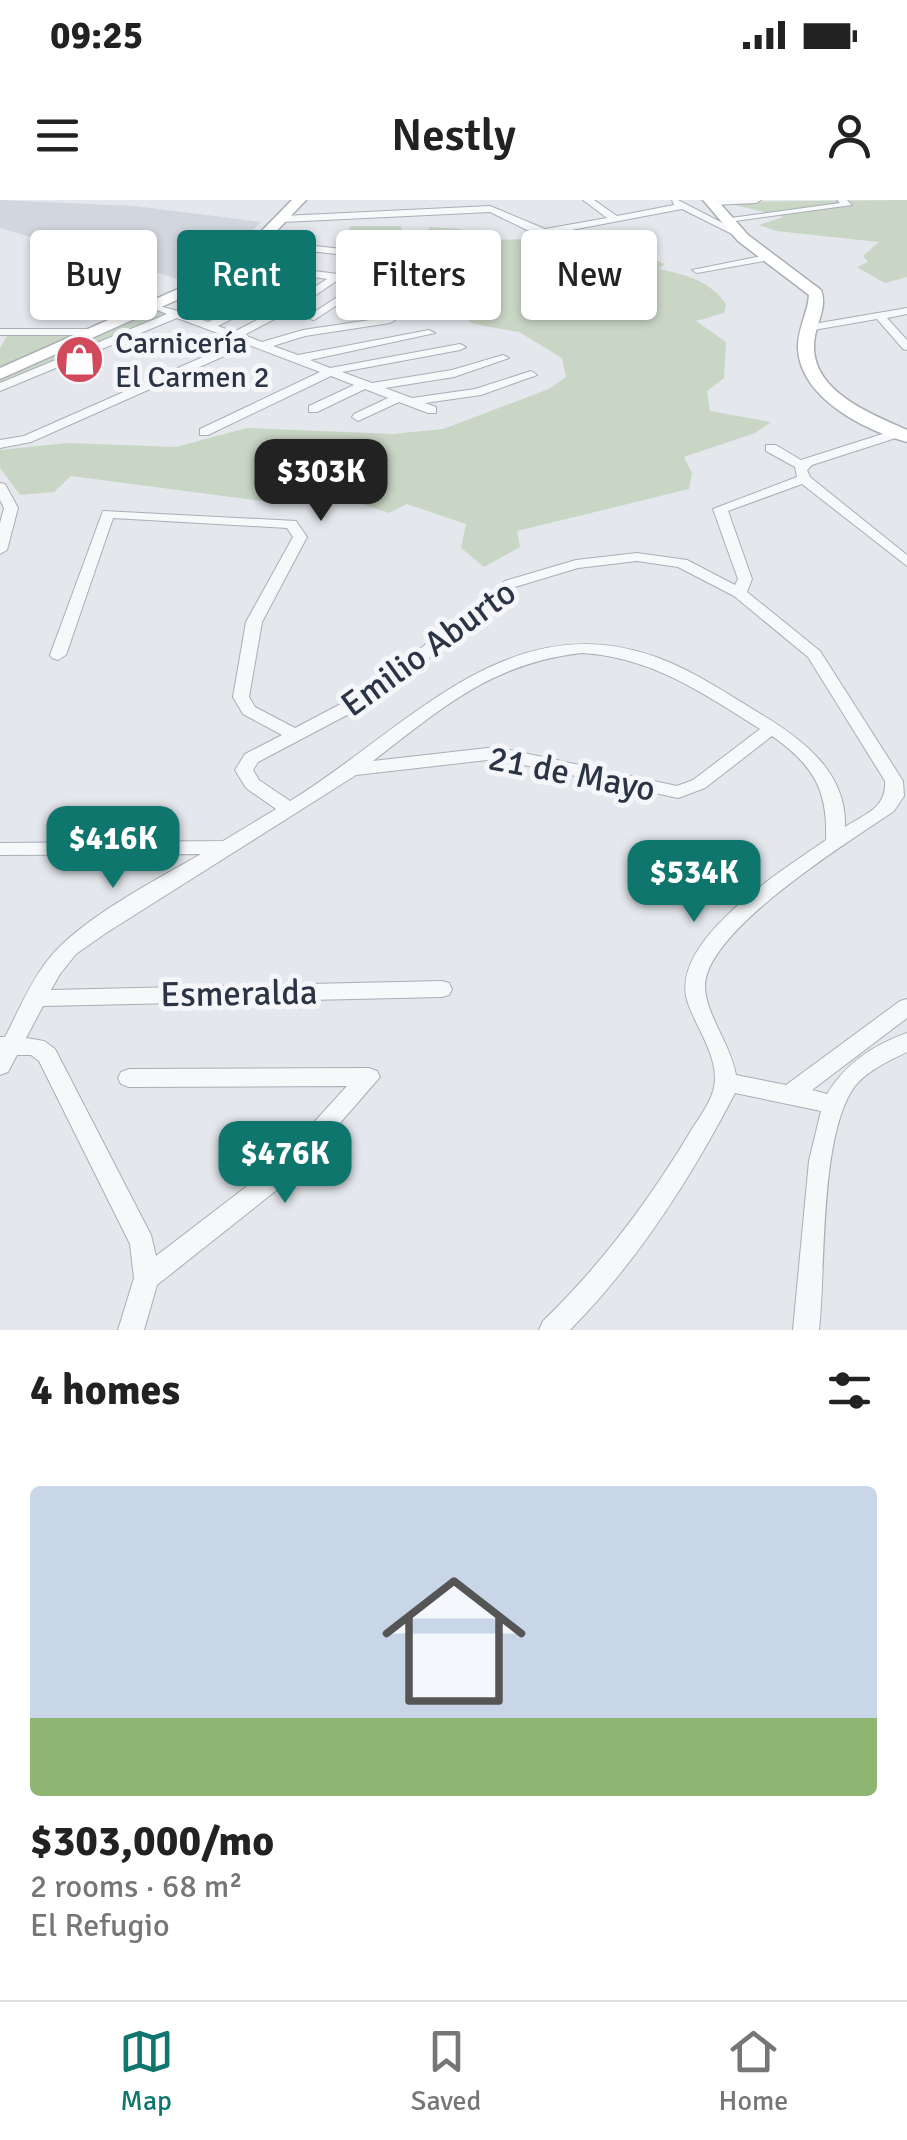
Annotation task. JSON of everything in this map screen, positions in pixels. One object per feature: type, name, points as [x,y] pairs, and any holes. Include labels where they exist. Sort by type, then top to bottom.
[{"type":"main road","points":[[272,230],[299,200]]},
{"type":"main road","points":[[712,201],[733,226],[816,293],[808,328],[808,360],[824,388],[849,408],[902,435]]},
{"type":"main road","points":[[0,374],[123,320]]},
{"type":"street","points":[[588,200],[615,220]]},
{"type":"street","points":[[672,200],[733,226],[847,206],[842,200]]},
{"type":"street","points":[[712,201],[756,200]]},
{"type":"street","points":[[283,219],[490,209],[540,232],[685,206]]},
{"type":"street","points":[[697,270],[771,257]]},
{"type":"street","points":[[316,274],[336,277]]},
{"type":"street","points":[[316,290],[336,277]]},
{"type":"street","points":[[808,328],[907,312]]},
{"type":"street","points":[[0,388],[177,317]]},
{"type":"street","points":[[882,317],[907,347]]},
{"type":"street","points":[[194,320],[432,410]]},
{"type":"street","points":[[209,326],[221,320]]},
{"type":"street","points":[[234,336],[265,320]]},
{"type":"street","points":[[7,443],[256,343],[390,320]]},
{"type":"street","points":[[1,335],[94,332]]},
{"type":"street","points":[[297,359],[430,333]]},
{"type":"street","points":[[204,432],[330,371],[460,347]]},
{"type":"street","points":[[313,409],[368,385],[454,373],[503,358]]},
{"type":"street","points":[[358,417],[405,400],[477,392],[531,375]]},
{"type":"street","points":[[739,593],[744,579],[720,509],[902,435]]},
{"type":"street","points":[[771,448],[907,562]]},
{"type":"street","points":[[0,487],[11,508],[0,550]]},
{"type":"street","points":[[58,655],[108,514],[273,522],[298,528],[300,537],[254,622],[241,693],[249,710],[297,736]]},
{"type":"street","name":"Emilio Aburto","points":[[290,810],[252,784],[244,770],[256,754],[368,699],[485,601],[540,572],[607,559],[650,557],[682,563],[739,593],[814,654],[894,781],[895,796],[888,807],[835,840],[724,931],[697,961],[696,994],[726,1082]]},
{"type":"street","points":[[4,1052],[52,969],[70,949],[354,769],[426,711],[471,682],[523,658],[558,650],[612,650],[652,658],[772,728],[808,755],[828,779],[835,803],[835,840]]},
{"type":"street","name":"21 de Mayo","points":[[354,769],[496,753],[678,792],[699,784],[772,728]]},
{"type":"street","points":[[0,849],[229,848]]},
{"type":"street","name":"Esmeralda","points":[[37,998],[442,989]]},
{"type":"street","points":[[789,1095],[907,1007]]},
{"type":"street","points":[[806,1330],[821,1174],[833,1104],[846,1080],[907,1042]]},
{"type":"street","points":[[4,1052],[36,1047],[47,1054],[137,1230],[147,1278],[131,1330]]},
{"type":"street","points":[[827,1066],[846,1080]]},
{"type":"street","points":[[129,1078],[369,1076],[285,1170],[147,1278]]},
{"type":"street","points":[[552,1330],[584,1300],[630,1242],[721,1098],[726,1082],[833,1104]]},
{"type":"shaded area","points":[[0,200],[134,206],[261,222],[253,230],[177,230],[177,278],[157,273],[157,230],[30,230],[30,237],[0,228]]},
{"type":"green space","points":[[907,200],[907,277],[885,283],[857,267],[868,262],[863,256],[879,242],[776,231],[759,225],[783,217],[724,202]]},
{"type":"green space","points":[[351,226],[400,226],[402,230],[349,230]]},
{"type":"green space","points":[[429,227],[461,229],[429,230]]},
{"type":"green space","points":[[521,239],[521,320],[657,320],[657,261],[665,264],[659,269],[696,280],[726,304],[724,313],[696,321],[726,342],[724,378],[707,391],[710,411],[771,422],[755,433],[684,457],[692,473],[689,489],[517,531],[520,547],[484,567],[461,548],[466,524],[407,504],[389,513],[320,490],[269,502],[71,476],[54,492],[20,495],[0,468],[0,450],[67,443],[176,447],[247,428],[393,434],[443,429],[549,389],[566,377],[562,358],[519,332],[467,320],[501,320],[501,240]]},
{"type":"green space","points":[[157,311],[168,316],[0,386],[0,378],[136,320],[157,320]]},
{"type":"green space","points":[[80,335],[0,368],[0,348],[7,336]]},
{"type":"place","name":"Carnicería El Carmen 2","points":[[80,360]]}]
